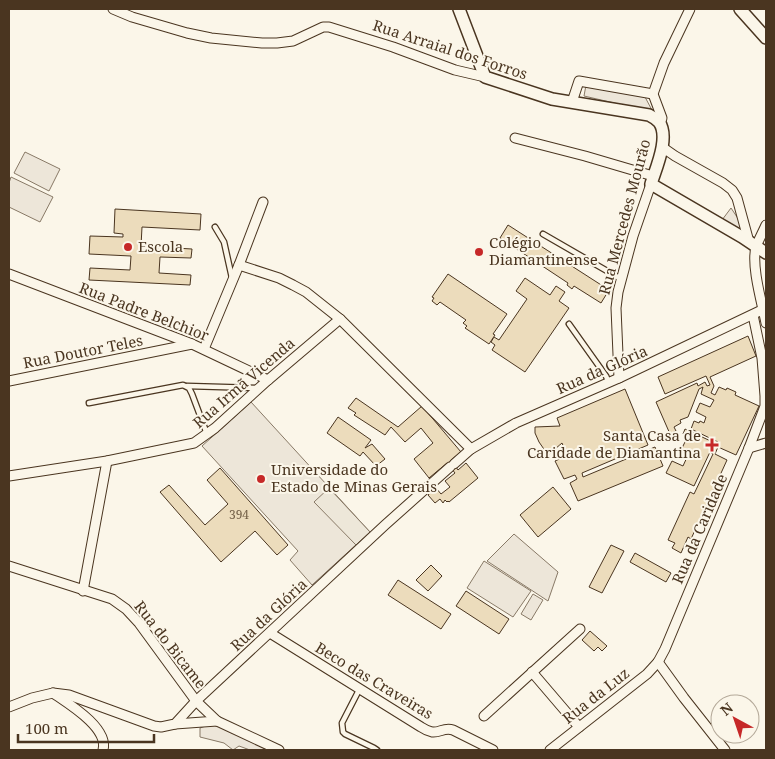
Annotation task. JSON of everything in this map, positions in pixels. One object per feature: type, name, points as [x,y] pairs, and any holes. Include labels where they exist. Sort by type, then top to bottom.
[{"type":"main road","points":[[459,9],[485,77]]},
{"type":"main road","points":[[740,9],[766,38]]},
{"type":"main road","name":"Rua Arraial dos Forros","points":[[485,77],[552,99],[649,115],[660,124]]},
{"type":"main road","name":"Rua Mercedes Mourão","points":[[652,180],[662,147],[663,134],[660,124]]},
{"type":"main road","points":[[652,180],[757,247]]},
{"type":"street","name":"Rua Arraial dos Forros","points":[[113,9],[187,33],[211,38],[262,43],[293,41],[319,29],[330,27],[393,47],[455,70],[485,77]]},
{"type":"street","points":[[660,124],[662,118],[653,94],[664,63],[690,9]]},
{"type":"street","points":[[572,102],[579,81],[653,94]]},
{"type":"street","points":[[516,138],[585,156],[652,180]]},
{"type":"street","points":[[662,147],[732,190],[757,247]]},
{"type":"street","name":"Rua Mercedes Mourão","points":[[619,378],[616,308],[621,279],[633,236],[652,180]]},
{"type":"street","points":[[204,349],[263,202]]},
{"type":"street","points":[[766,225],[757,247],[755,258],[757,280],[765,309],[766,324]]},
{"type":"street","points":[[239,265],[279,278],[306,292],[340,319],[471,449]]},
{"type":"street","name":"Rua Padre Belchior","points":[[9,274],[192,344],[268,380]]},
{"type":"street","name":"Rua da Glória","points":[[176,724],[196,701],[385,525],[471,449],[516,423],[609,383],[765,309]]},
{"type":"street","points":[[753,315],[762,358],[766,406]]},
{"type":"street","name":"Rua Irmã Vicenda","points":[[9,476],[107,461],[194,443],[208,435],[268,380],[340,319]]},
{"type":"street","name":"Rua Doutor Teles","points":[[9,381],[192,344]]},
{"type":"street","name":"Rua da Caridade","points":[[658,662],[766,406]]},
{"type":"street","points":[[749,448],[766,444]]},
{"type":"street","points":[[83,591],[107,461]]},
{"type":"street","name":"Rua do Bicame","points":[[9,566],[112,599],[126,609],[139,623],[196,701],[217,721]]},
{"type":"street","points":[[484,716],[580,629]]},
{"type":"street","name":"Beco das Craveiras","points":[[270,634],[430,732],[448,729],[493,750]]},
{"type":"street","points":[[658,662],[725,750]]},
{"type":"street","name":"Rua da Luz","points":[[550,750],[647,674],[658,662]]},
{"type":"street","points":[[532,672],[579,727]]},
{"type":"street","points":[[9,707],[32,698],[53,693],[69,695],[154,726],[217,721],[279,750]]},
{"type":"street","points":[[53,693],[90,721],[103,739],[103,750]]},
{"type":"lane","points":[[215,226],[226,246],[232,282]]},
{"type":"lane","points":[[543,234],[621,279]]},
{"type":"lane","points":[[569,324],[609,383]]},
{"type":"lane","points":[[90,402],[183,385],[259,388]]},
{"type":"lane","points":[[186,386],[192,394],[208,435]]},
{"type":"lane","points":[[360,690],[342,724],[343,732],[377,750]]},
{"type":"shaded area","points":[[586,85],[645,97],[653,112],[584,96]]},
{"type":"shaded area","points":[[25,152],[60,169],[49,191],[14,173]]},
{"type":"shaded area","points":[[11,177],[53,197],[40,222],[9,207],[9,183]]},
{"type":"shaded area","points":[[731,208],[739,220],[743,235],[722,220]]},
{"type":"shaded area","points":[[251,402],[370,532],[312,585],[290,560],[298,551],[202,446]]},
{"type":"shaded area","points":[[329,488],[370,532],[356,545],[314,502]]},
{"type":"shaded area","points":[[514,534],[558,572],[548,601],[487,561]]},
{"type":"shaded area","points":[[484,561],[531,591],[513,617],[467,588]]},
{"type":"shaded area","points":[[533,594],[543,600],[531,620],[521,614]]},
{"type":"shaded area","points":[[216,724],[273,750],[250,750],[239,746],[233,750],[224,743],[200,737],[200,728]]},
{"type":"building","name":"Escola","points":[[115,209],[201,214],[200,230],[142,227],[141,246],[192,249],[191,258],[160,257],[159,273],[191,275],[190,285],[89,280],[90,268],[130,270],[131,256],[89,254],[90,236],[123,237],[123,234],[114,233]]},
{"type":"building","points":[[508,225],[609,290],[601,303],[574,286],[572,289],[567,285],[568,283],[500,238]]},
{"type":"building","points":[[448,274],[507,314],[493,334],[495,335],[489,344],[465,328],[467,326],[463,323],[466,320],[440,302],[437,305],[432,301],[434,298],[432,297]]},
{"type":"building","points":[[525,278],[550,295],[556,286],[565,292],[559,301],[569,308],[525,372],[492,350],[495,345],[491,342],[494,337],[499,340],[527,299],[516,291]]},
{"type":"building","name":"Santa Casa de Caridade de Diamantina","points":[[748,336],[756,356],[710,377],[714,386],[711,393],[715,395],[719,387],[726,390],[727,388],[736,392],[735,395],[759,406],[736,455],[718,447],[715,454],[727,460],[691,539],[688,537],[681,553],[672,548],[675,543],[668,540],[690,492],[694,494],[713,454],[710,452],[694,486],[666,473],[672,461],[683,466],[688,455],[680,451],[681,449],[700,458],[701,456],[682,448],[688,436],[683,434],[685,429],[717,444],[718,442],[691,429],[694,421],[704,423],[706,417],[696,412],[700,403],[710,407],[714,400],[701,394],[703,387],[699,389],[688,417],[680,420],[681,423],[674,427],[676,431],[670,434],[656,402],[697,383],[698,386],[705,382],[707,386],[710,385],[706,376],[665,394],[658,377]]},
{"type":"building","points":[[625,389],[648,445],[582,473],[583,477],[655,447],[663,466],[578,501],[570,483],[577,479],[575,475],[564,479],[555,461],[569,455],[568,453],[566,453],[562,443],[548,455],[539,442],[535,433],[535,427],[560,426],[557,418]]},
{"type":"building","points":[[356,398],[398,427],[422,406],[461,452],[451,460],[458,470],[466,463],[478,478],[449,502],[445,500],[443,503],[440,499],[435,503],[428,495],[436,488],[441,494],[450,487],[445,481],[455,473],[447,463],[429,478],[414,459],[433,443],[421,428],[405,442],[391,427],[385,435],[354,415],[356,413],[348,408]]},
{"type":"building","points":[[338,417],[371,440],[365,448],[372,444],[385,459],[376,466],[363,452],[360,456],[327,433]]},
{"type":"building","points":[[220,468],[288,545],[277,555],[255,531],[221,562],[160,492],[169,485],[205,525],[228,504],[207,480]]},
{"type":"building","points":[[553,487],[571,509],[538,537],[520,515]]},
{"type":"building","points":[[611,545],[624,551],[602,593],[589,587]]},
{"type":"building","points":[[635,553],[671,573],[666,582],[630,562]]},
{"type":"building","points":[[431,565],[442,576],[428,591],[416,580]]},
{"type":"building","points":[[398,580],[451,614],[441,629],[388,595]]},
{"type":"building","points":[[466,591],[509,619],[499,634],[456,606]]},
{"type":"building","points":[[590,631],[607,646],[602,651],[598,647],[594,651],[582,640]]},
{"type":"place","name":"Escola","points":[[128,247]]},
{"type":"place","name":"Colégio Diamantinense","points":[[479,252]]},
{"type":"place","name":"Santa Casa de Caridade de Diamantina","points":[[712,445]]},
{"type":"place","name":"Universidade do Estado de Minas Gerais","points":[[261,479]]}]
